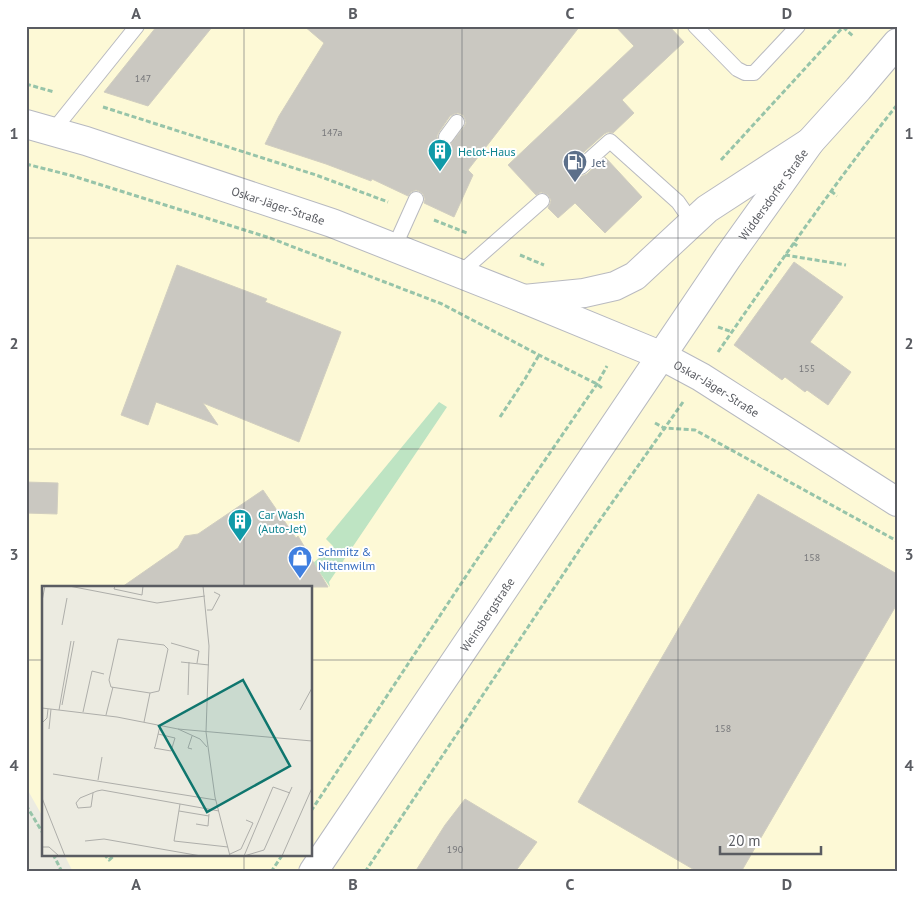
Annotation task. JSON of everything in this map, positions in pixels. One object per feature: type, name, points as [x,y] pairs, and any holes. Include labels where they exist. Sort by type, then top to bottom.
[{"type":"street","name":"Widdersdorfer Straße","points":[[660,355],[810,142],[897,43]]},
{"type":"street","name":"Oskar-Jäger-Straße","points":[[26,124],[86,141],[332,223],[660,355],[701,377],[897,502]]},
{"type":"street","name":"Oskar-Jäger-Straße","points":[[524,300],[584,293],[615,286],[635,276],[707,209],[810,142]]},
{"type":"street","name":"Weinsbergstraße","points":[[313,872],[627,407],[660,355]]},
{"type":"lane","points":[[52,132],[137,26]]},
{"type":"lane","points":[[695,26],[737,69],[745,73],[754,73],[798,26]]},
{"type":"lane","points":[[446,136],[457,122]]},
{"type":"lane","points":[[581,166],[610,141],[678,202],[692,222]]},
{"type":"lane","points":[[459,274],[542,201]]},
{"type":"lane","points":[[394,248],[413,205]]},
{"type":"path","points":[[720,161],[843,27],[853,36]]},
{"type":"path","points":[[26,84],[413,205],[492,244],[548,267]]},
{"type":"path","points":[[365,872],[588,537],[793,243],[897,105]]},
{"type":"path","points":[[26,164],[74,176],[279,242],[442,304],[596,384],[627,407],[664,428],[695,430],[897,541]]},
{"type":"path","points":[[831,192],[838,196]]},
{"type":"path","points":[[793,243],[800,247]]},
{"type":"path","points":[[785,255],[846,265]]},
{"type":"path","points":[[723,329],[732,332]]},
{"type":"path","points":[[312,810],[476,561],[596,384],[621,340]]},
{"type":"path","points":[[500,417],[539,356]]},
{"type":"path","points":[[26,805],[42,832]]},
{"type":"path","points":[[54,856],[62,872]]},
{"type":"path","points":[[271,872],[282,856]]},
{"type":"shaded area","points":[[26,26],[897,26],[897,872],[73,872],[65,856],[312,856],[312,586],[42,586],[42,815],[26,787]]},
{"type":"green space","points":[[439,402],[447,407],[329,582],[330,587],[313,563],[333,546],[326,539]]},
{"type":"building","points":[[157,26],[213,26],[148,106],[104,92]]},
{"type":"building","points":[[304,26],[580,26],[468,170],[473,175],[454,217],[424,203],[423,194],[419,191],[411,192],[408,196],[372,179],[371,181],[265,144],[279,116],[324,43]],"holes":[[[458,113],[463,115],[466,123],[464,127],[450,145],[441,144],[437,136],[450,116]]]},
{"type":"building","points":[[615,26],[669,26],[684,42],[622,100],[634,113],[613,133],[608,132],[604,134],[573,164],[574,172],[582,176],[587,174],[605,157],[642,197],[605,233],[575,203],[558,218],[548,208],[551,200],[548,195],[541,192],[536,195],[508,165],[634,46]]},
{"type":"building","points":[[794,262],[843,297],[810,342],[851,372],[828,405],[807,390],[805,392],[785,377],[782,380],[734,345]]},
{"type":"building","points":[[177,265],[267,299],[265,302],[341,332],[299,442],[203,403],[218,425],[156,402],[148,425],[121,415]]},
{"type":"building","points":[[26,482],[58,483],[57,514],[26,513]]},
{"type":"building","name":"Car Wash (Auto-Jet)","points":[[263,490],[296,538],[298,536],[328,587],[123,586],[178,548],[185,536],[198,534]]},
{"type":"building","points":[[758,494],[897,574],[897,604],[741,872],[698,872],[578,802]]},
{"type":"building","points":[[465,799],[537,842],[515,872],[415,872],[445,825]]},
{"type":"place","name":"Helot-Haus","points":[[440,172]]},
{"type":"place","name":"Jet","points":[[575,183]]},
{"type":"place","name":"Car Wash (Auto-Jet)","points":[[240,542]]},
{"type":"place","name":"Schmitz & Nittenwilm","points":[[300,579]]}]
